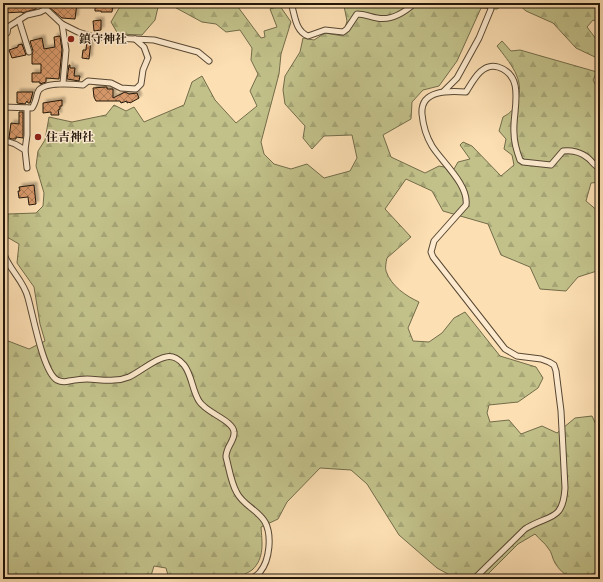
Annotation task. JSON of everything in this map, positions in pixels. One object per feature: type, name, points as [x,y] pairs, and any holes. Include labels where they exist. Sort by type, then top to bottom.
[{"type":"street","points":[[44,3],[46,9],[62,24],[78,32],[94,37],[154,40],[168,43],[198,52],[209,61]]},
{"type":"street","points":[[291,3],[297,24],[302,32],[308,36],[325,30],[343,32],[357,14],[376,18],[389,18],[408,10],[415,3]]},
{"type":"street","points":[[474,579],[526,529],[533,524],[556,515],[564,500],[565,488],[562,426],[556,371],[554,365],[541,359],[517,356],[505,349],[433,257],[431,252],[434,240],[466,205],[467,200],[463,189],[432,146],[425,131],[422,112],[423,103],[429,97],[444,91],[457,78],[479,38],[491,9],[489,3]]},
{"type":"street","points":[[3,34],[7,33],[8,26],[27,15],[46,9]]},
{"type":"street","points":[[19,20],[29,52]]},
{"type":"street","points":[[62,24],[66,50],[63,83]]},
{"type":"street","points":[[3,107],[32,108],[41,88],[63,83],[83,86],[88,81],[111,83],[121,88],[136,89],[141,84],[143,70],[148,58],[144,47],[135,39]]},
{"type":"street","points":[[444,91],[466,92],[479,73],[486,68],[495,66],[505,69],[511,76],[517,100],[514,132],[520,160],[523,162],[551,165],[562,151],[569,150],[588,158],[593,164],[600,168]]},
{"type":"street","points":[[27,108],[27,135],[25,150],[27,168]]},
{"type":"street","points":[[3,140],[15,144],[25,150]]},
{"type":"street","points":[[3,251],[26,290],[41,348],[50,372],[54,377],[64,382],[87,379],[122,379],[137,373],[161,358],[167,356],[174,357],[186,368],[196,396],[204,408],[230,424],[233,428],[234,434],[226,452],[226,457],[236,492],[240,498],[264,521],[268,531],[269,542],[265,564],[262,571],[257,576],[250,579]]},
{"type":"street","points":[[595,579],[600,577]]},
{"type":"green space","points":[[122,3],[159,3],[155,20],[142,35],[118,34],[111,22]]},
{"type":"green space","points":[[167,3],[235,3],[261,38],[265,37],[264,31],[277,27],[270,9],[280,6],[291,22],[281,54],[279,74],[261,142],[264,154],[274,164],[291,169],[307,164],[324,178],[350,171],[357,158],[352,135],[324,136],[312,149],[303,138],[305,126],[285,104],[283,90],[285,76],[300,52],[303,38],[314,40],[325,33],[343,36],[347,21],[344,6],[341,3],[506,3],[497,9],[481,8],[457,61],[439,86],[423,90],[412,102],[411,119],[383,135],[391,157],[425,173],[439,166],[454,169],[458,162],[470,159],[460,145],[463,142],[472,146],[501,176],[514,165],[512,155],[504,149],[506,139],[499,131],[503,117],[513,109],[516,104],[519,86],[515,72],[497,46],[502,41],[511,51],[520,50],[597,72],[593,80],[600,93],[600,182],[591,183],[586,201],[599,212],[600,215],[600,270],[578,277],[566,291],[540,289],[530,267],[501,255],[488,224],[443,211],[432,191],[406,179],[385,209],[411,237],[387,258],[386,271],[395,286],[404,294],[419,302],[408,328],[413,341],[429,342],[442,333],[454,318],[465,312],[500,356],[536,367],[543,378],[538,388],[518,402],[489,405],[487,413],[490,422],[509,420],[521,434],[542,426],[557,433],[575,418],[592,416],[600,433],[600,571],[580,577],[569,576],[564,573],[555,563],[545,544],[535,534],[518,544],[488,574],[457,579],[437,568],[399,535],[367,484],[351,470],[320,468],[287,502],[278,519],[261,527],[262,550],[259,560],[252,570],[239,579],[169,579],[166,568],[154,566],[150,579],[3,579],[3,339],[29,349],[45,341],[40,324],[34,287],[17,263],[19,244],[7,237],[8,214],[36,213],[43,206],[44,193],[36,166],[38,151],[45,140],[49,117],[72,122],[106,115],[114,105],[126,111],[134,107],[144,122],[184,105],[192,82],[202,76],[215,100],[236,123],[257,106],[250,91],[258,74],[251,60],[252,48],[240,30],[226,32],[216,24],[202,22]]},
{"type":"green space","points":[[517,3],[600,3],[600,23],[593,20],[587,27],[596,39],[600,55],[597,58],[576,48],[553,23],[526,11]]},
{"type":"building","points":[[3,3],[16,3],[16,7],[35,3],[36,9],[22,13],[3,13]]},
{"type":"building","points":[[49,3],[61,3],[61,5],[70,6],[70,3],[77,3],[75,19],[62,18],[49,7]]},
{"type":"building","points":[[95,3],[113,3],[112,12],[95,11]]},
{"type":"building","points":[[101,20],[101,30],[94,31],[93,21]]},
{"type":"building","points":[[60,36],[62,50],[59,79],[46,78],[46,82],[40,84],[40,82],[32,82],[32,73],[41,73],[41,64],[32,64],[33,51],[30,41],[42,38],[44,49],[55,47],[54,37]]},
{"type":"building","points":[[87,40],[91,40],[89,59],[82,58],[83,50],[86,50]]},
{"type":"building","points":[[22,44],[26,55],[12,58],[9,50]]},
{"type":"building","points":[[69,65],[70,68],[75,68],[74,76],[80,76],[79,81],[67,79]]},
{"type":"building","points":[[107,87],[107,89],[113,89],[113,98],[125,92],[129,94],[137,93],[139,98],[130,103],[127,103],[127,101],[121,103],[120,101],[96,101],[93,88]]},
{"type":"building","points":[[17,92],[33,92],[30,103],[27,101],[25,104],[17,103]]},
{"type":"building","points":[[62,100],[62,106],[60,106],[60,109],[58,110],[59,115],[51,115],[51,112],[43,113],[43,103]]},
{"type":"building","points":[[19,112],[23,112],[23,138],[16,137],[16,139],[12,139],[9,138],[11,123],[19,124]]},
{"type":"building","points":[[34,185],[36,204],[29,205],[28,197],[19,198],[19,187]]},
{"type":"place","name":"鎮守神社","points":[[71,39]]},
{"type":"place","name":"住吉神社","points":[[38,137]]}]
